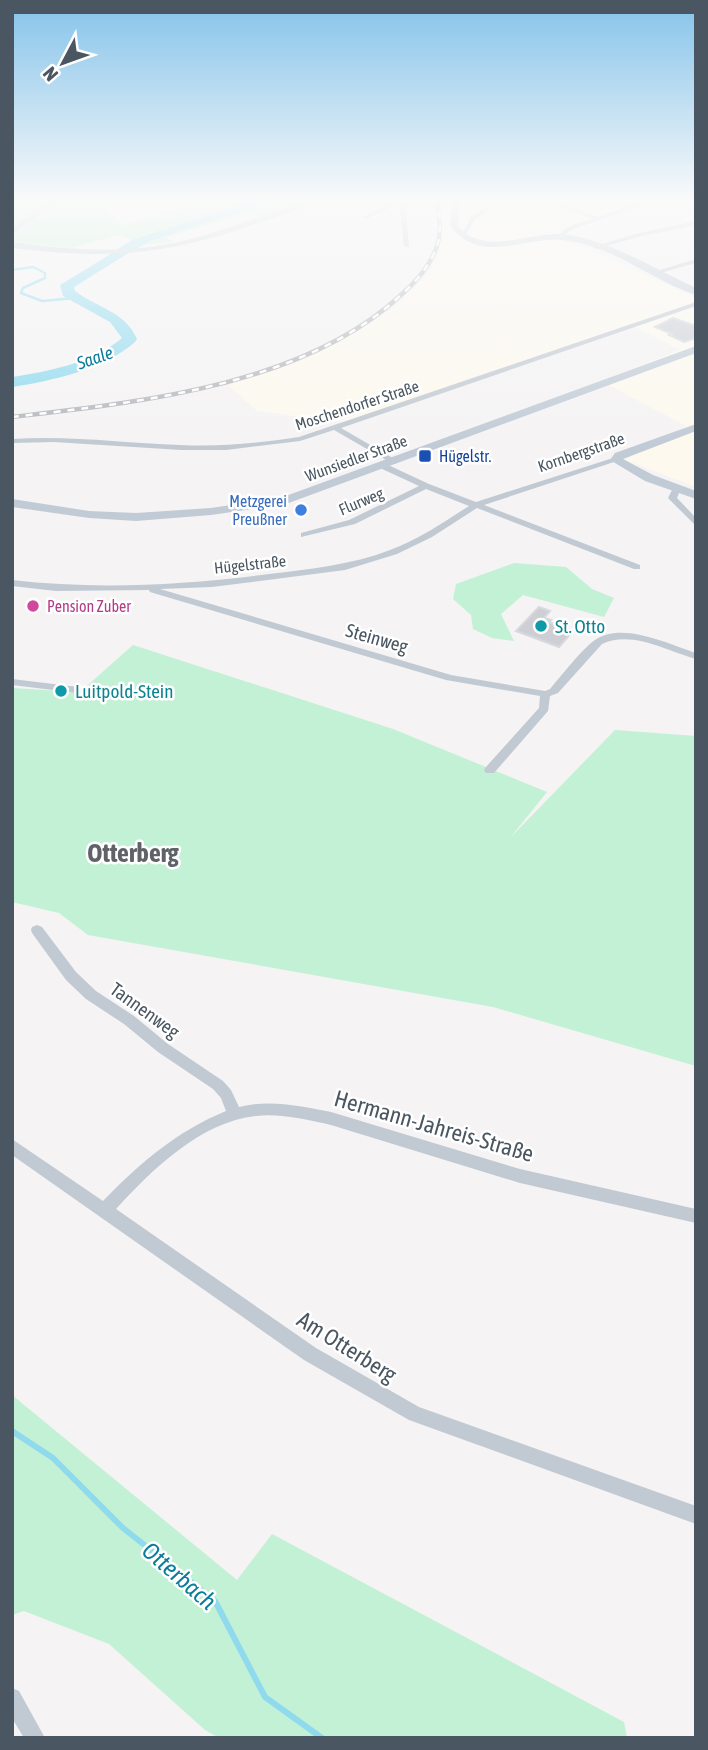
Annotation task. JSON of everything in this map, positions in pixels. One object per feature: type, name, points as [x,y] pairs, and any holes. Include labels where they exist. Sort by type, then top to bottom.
[{"type":"street","points":[[675,283],[696,292]]},
{"type":"street","name":"Moschendorfer Straße","points":[[12,441],[45,439],[180,448],[244,447],[300,439],[696,304]]},
{"type":"street","name":"Wunsiedler Straße","points":[[12,503],[89,515],[134,517],[215,512],[286,500],[696,349]]},
{"type":"street","name":"Kornbergstraße","points":[[476,505],[616,460],[619,456],[696,427]]},
{"type":"street","points":[[337,428],[388,464],[426,486],[637,567]]},
{"type":"street","points":[[616,460],[649,478],[696,495]]},
{"type":"street","name":"Flurweg","points":[[304,535],[352,522],[426,486]]},
{"type":"street","points":[[677,488],[672,498],[696,523]]},
{"type":"street","name":"Hügelstraße","points":[[12,583],[56,588],[212,584],[342,568],[394,552],[429,535],[476,505]]},
{"type":"street","points":[[202,606],[205,592],[212,584]]},
{"type":"street","name":"Steinweg","points":[[142,587],[450,678],[545,694]]},
{"type":"street","points":[[490,770],[544,709],[545,694],[554,691],[598,642],[607,637],[634,638],[696,656]]},
{"type":"street","points":[[12,682],[78,690]]},
{"type":"street","name":"Tannenweg","points":[[37,930],[71,976],[91,995],[130,1020],[163,1048],[218,1085],[226,1094],[235,1114]]},
{"type":"street","name":"Hermann-Jahreis-Straße","points":[[106,1209],[167,1149],[201,1129],[235,1114],[257,1109],[306,1113],[346,1121],[401,1141],[521,1176],[696,1216]]},
{"type":"street","name":"Am Otterberg","points":[[12,1146],[106,1209],[310,1354],[415,1414],[696,1515]]},
{"type":"street","points":[[12,1699],[35,1738]]},
{"type":"shaded area","points":[[419,283],[662,283],[696,298],[696,487],[625,460],[686,426],[601,381],[680,350],[629,324],[346,423],[257,411],[228,385],[310,355],[356,332],[394,307]]},
{"type":"green space","points":[[514,563],[566,567],[592,589],[614,598],[604,617],[523,595],[501,614],[514,641],[492,638],[473,629],[471,615],[453,599],[456,584]]},
{"type":"green space","points":[[133,645],[393,729],[547,792],[510,838],[615,730],[696,736],[696,1066],[493,1007],[88,935],[59,913],[12,902],[12,688],[80,692]]},
{"type":"green space","points":[[12,1395],[237,1580],[272,1534],[624,1722],[627,1738],[219,1738],[205,1730],[109,1644],[24,1611],[12,1615]]},
{"type":"building","points":[[673,318],[696,326],[696,338],[684,342],[655,327]]},
{"type":"building","name":"St. Otto","points":[[539,607],[550,611],[544,618],[551,620],[549,622],[573,631],[559,647],[516,631]]},
{"type":"waterway","points":[[35,283],[23,288],[21,293],[42,301],[75,298]]},
{"type":"waterway","name":"Saale","points":[[12,382],[94,360],[130,339],[127,331],[115,319],[68,293],[67,285],[71,283]]},
{"type":"waterway","name":"Otterbach","points":[[12,1431],[53,1458],[123,1528],[215,1601],[265,1697],[322,1738]]},
{"type":"railway","points":[[12,417],[165,396],[269,370],[317,350],[361,326],[413,283]]},
{"type":"place","name":"Hügelstr.","points":[[425,456]]},
{"type":"place","name":"Metzgerei Preußner","points":[[301,510]]},
{"type":"place","name":"Pension Zuber","points":[[33,606]]},
{"type":"place","name":"St. Otto","points":[[541,626]]},
{"type":"place","name":"Luitpold-Stein","points":[[61,691]]},
{"type":"district","name":"Otterberg","points":[[133,853]]}]
